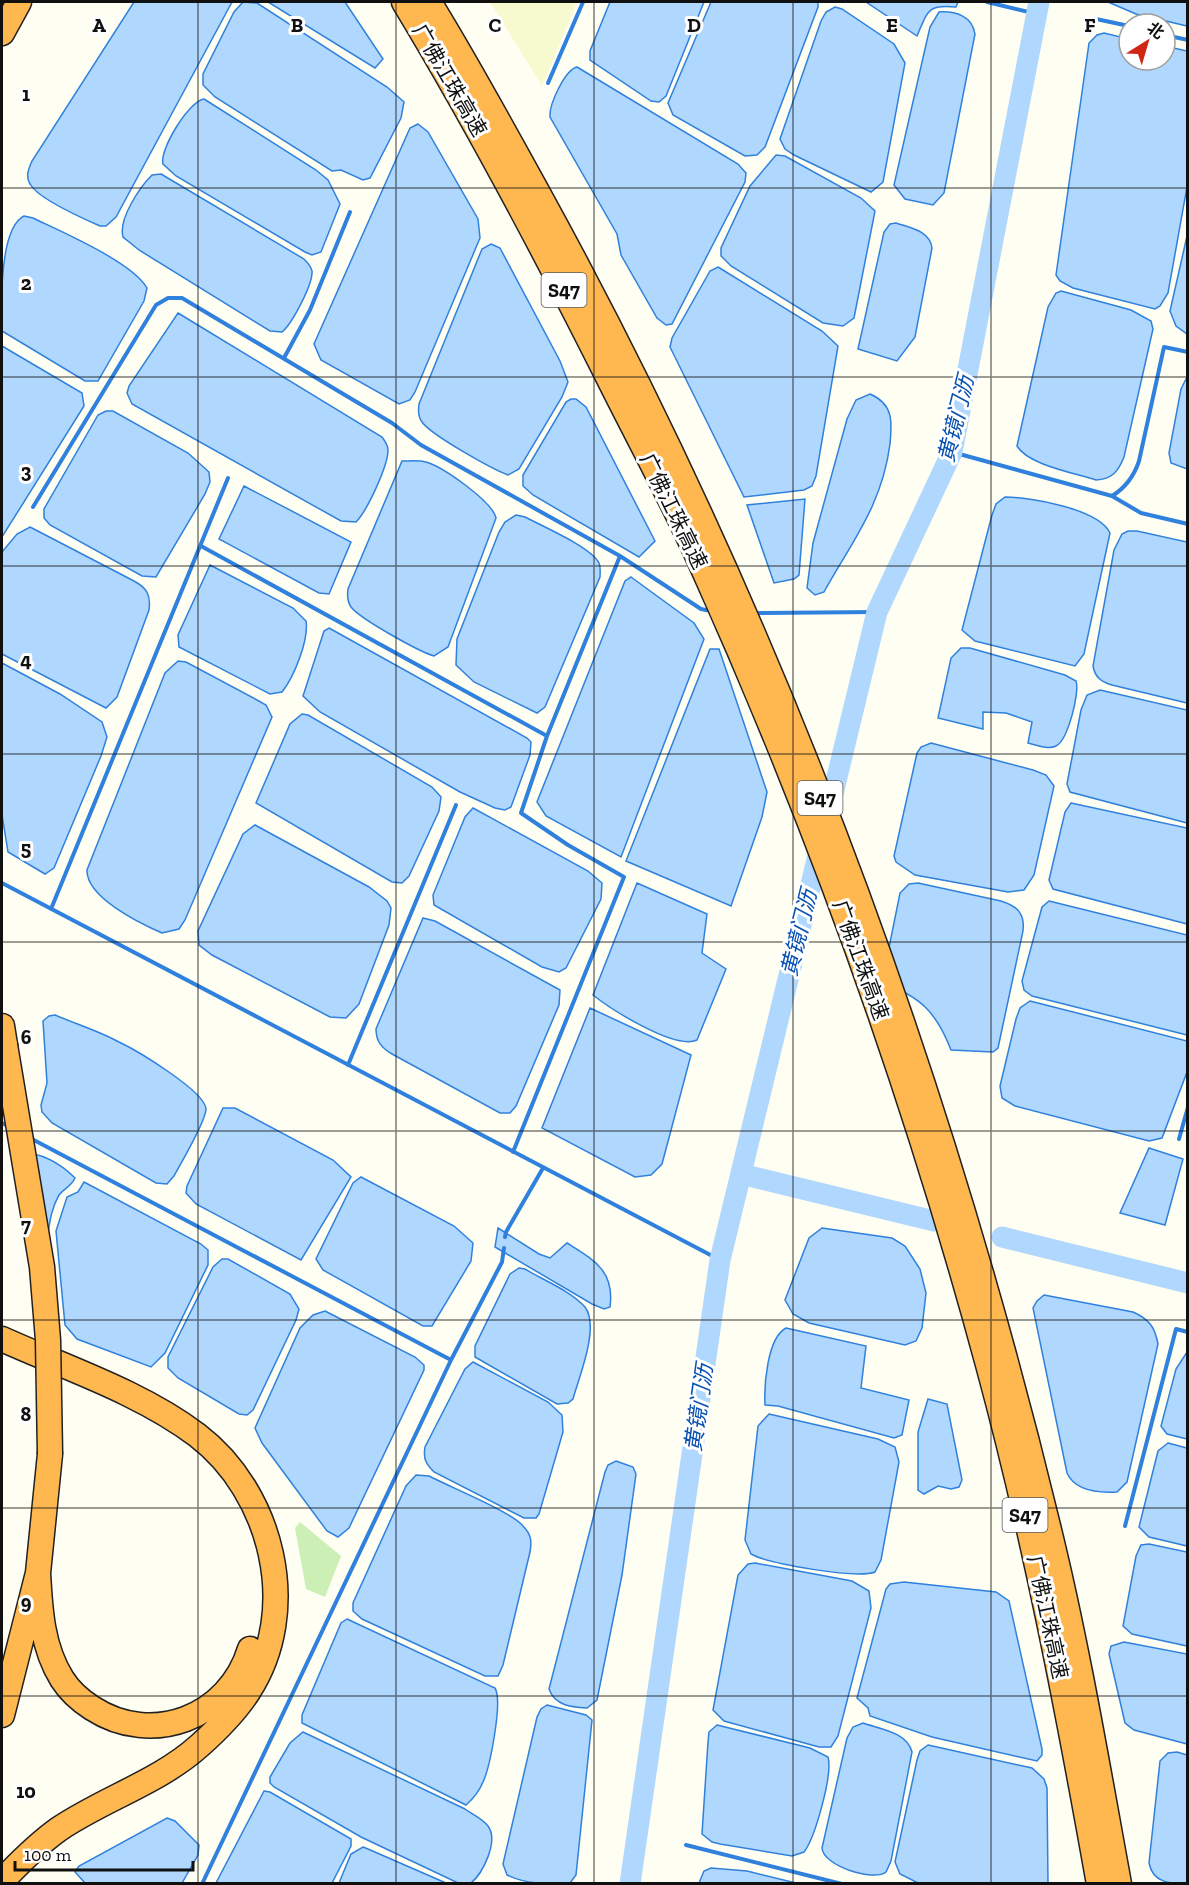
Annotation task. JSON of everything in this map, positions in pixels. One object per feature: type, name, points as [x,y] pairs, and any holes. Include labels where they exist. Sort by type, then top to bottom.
[{"type":"highway","points":[[2,33],[19,2]]},
{"type":"highway","name":"广佛江珠高速","points":[[412,7],[460,51],[583,276],[710,560],[791,723],[901,1045],[957,1190],[1048,1527],[1083,1685],[1119,1884]]},
{"type":"highway","points":[[2,1354],[101,1398],[155,1425],[198,1456],[218,1475],[237,1504],[251,1536],[260,1569],[260,1606],[254,1639],[246,1664],[229,1689],[212,1705],[193,1716],[158,1726],[132,1726],[106,1717],[83,1702],[63,1681],[47,1649],[41,1618],[38,1573],[50,1454],[48,1340],[42,1267],[3,1035]]},
{"type":"highway","name":"广佛江珠高速","points":[[901,1045],[989,1368],[1035,1554],[1067,1708],[1099,1884]]},
{"type":"highway","points":[[2,1105],[25,1231],[34,1312],[41,1444],[35,1528],[3,1699]]},
{"type":"highway","points":[[2,1339],[117,1390],[166,1415],[198,1436],[229,1466],[252,1499],[267,1535],[275,1576],[274,1616],[264,1658],[249,1691],[225,1722],[197,1748],[177,1761],[58,1830],[2,1881]]},
{"type":"highway","points":[[3,1699],[38,1573]]},
{"type":"green space","points":[[490,2],[577,2],[542,86]]},
{"type":"green space","points":[[300,1522],[341,1556],[325,1597],[306,1589],[295,1528]]},
{"type":"water","points":[[134,2],[232,2],[116,217],[106,226],[100,226],[42,196],[30,184],[28,172],[32,161]]},
{"type":"water","points":[[243,2],[257,3],[387,87],[404,102],[401,118],[370,178],[363,180],[341,170],[332,171],[215,97],[203,85],[203,74],[234,12]]},
{"type":"water","points":[[268,2],[345,2],[383,59],[375,68]]},
{"type":"water","points":[[610,2],[704,2],[666,96],[659,102],[651,101],[590,60],[590,51]]},
{"type":"water","points":[[711,2],[818,2],[765,147],[757,155],[745,156],[673,115],[668,103]]},
{"type":"water","points":[[866,2],[958,2],[956,7],[939,7],[930,11],[917,36]]},
{"type":"water","points":[[1108,2],[1187,2],[1187,26],[1177,24],[1177,12],[1131,12]]},
{"type":"water","points":[[835,7],[842,9],[894,44],[905,63],[883,182],[871,192],[794,155],[785,149],[780,139],[821,21],[826,12]]},
{"type":"water","points":[[939,12],[951,12],[967,19],[975,34],[944,193],[933,205],[905,199],[894,185],[930,27]]},
{"type":"water","points":[[1104,33],[1117,36],[1117,72],[1177,72],[1177,49],[1187,51],[1187,187],[1168,293],[1160,306],[1155,309],[1073,288],[1060,281],[1056,275],[1089,43],[1097,35]]},
{"type":"water","points":[[577,67],[738,164],[746,173],[745,182],[672,324],[666,325],[657,318],[621,255],[617,234],[550,117],[552,104],[559,88],[572,69]]},
{"type":"water","points":[[204,99],[316,170],[328,180],[340,204],[321,252],[312,255],[305,252],[176,176],[163,164],[166,148],[176,127],[191,108]]},
{"type":"water","points":[[418,124],[428,132],[478,219],[480,238],[415,392],[410,400],[399,404],[321,360],[314,344],[410,128]]},
{"type":"water","points":[[776,155],[785,156],[861,198],[875,211],[854,318],[843,326],[823,323],[731,266],[721,256],[721,248],[750,186]]},
{"type":"water","points":[[161,174],[309,264],[312,271],[306,294],[282,332],[270,331],[139,250],[123,237],[124,221],[136,195],[152,175]]},
{"type":"water","points":[[24,216],[61,231],[112,258],[139,278],[147,288],[144,301],[98,381],[85,381],[2,331],[2,285],[6,250],[16,223]]},
{"type":"water","points":[[896,223],[924,234],[932,248],[915,337],[897,361],[858,349],[884,232],[890,224]]},
{"type":"water","points":[[1187,236],[1187,334],[1176,326],[1170,311]]},
{"type":"water","points":[[491,244],[500,248],[560,361],[568,382],[562,397],[519,469],[508,475],[437,435],[422,422],[418,411],[482,249]]},
{"type":"water","points":[[718,267],[822,331],[838,346],[816,476],[812,486],[804,490],[744,497],[670,347],[672,338],[710,271]]},
{"type":"water","points":[[1061,291],[1131,310],[1151,321],[1153,329],[1124,457],[1114,474],[1102,479],[1096,480],[1041,463],[1023,453],[1017,446],[1048,307],[1056,293]]},
{"type":"water","points":[[178,313],[382,437],[388,448],[385,466],[371,499],[356,522],[341,521],[132,404],[127,393],[129,386]]},
{"type":"water","points":[[2,346],[82,393],[84,406],[2,537]]},
{"type":"water","points":[[1187,377],[1187,469],[1171,463],[1169,453],[1181,389]]},
{"type":"water","points":[[870,394],[884,403],[890,415],[891,436],[886,466],[873,504],[856,538],[824,592],[815,595],[807,588],[813,543],[847,419],[856,400]]},
{"type":"water","points":[[576,399],[586,407],[655,541],[639,557],[533,495],[523,486],[523,475],[566,402]]},
{"type":"water","points":[[106,411],[113,411],[188,453],[209,472],[210,482],[205,494],[156,577],[142,576],[50,525],[44,518],[44,509],[98,415]]},
{"type":"water","points":[[402,461],[426,462],[444,470],[477,494],[493,511],[496,518],[448,647],[434,656],[404,642],[366,619],[351,607],[348,598],[348,589]]},
{"type":"water","points":[[244,486],[351,542],[329,594],[319,593],[219,539]]},
{"type":"water","points":[[1005,497],[1046,502],[1079,511],[1092,517],[1110,533],[1084,654],[1075,666],[975,641],[962,630],[992,515],[996,504]]},
{"type":"water","points":[[805,499],[799,575],[794,579],[774,583],[747,505]]},
{"type":"water","points":[[516,515],[525,517],[577,544],[594,557],[600,568],[600,577],[545,707],[537,713],[474,682],[456,665],[457,639],[499,532],[505,522]]},
{"type":"water","points":[[30,527],[134,581],[147,592],[149,610],[117,697],[106,708],[2,654],[2,552],[17,534]]},
{"type":"water","points":[[1128,531],[1187,542],[1187,703],[1108,684],[1095,673],[1093,666],[1114,550],[1122,534]]},
{"type":"water","points":[[210,565],[293,608],[306,621],[300,658],[282,692],[270,694],[179,647],[178,635]]},
{"type":"water","points":[[631,577],[694,623],[704,639],[621,857],[546,816],[537,802],[625,581]]},
{"type":"water","points":[[329,628],[527,738],[531,742],[530,755],[511,807],[505,810],[495,808],[460,792],[320,712],[303,696],[324,631]]},
{"type":"water","points":[[961,648],[970,648],[1065,675],[1076,681],[1072,715],[1060,742],[1050,748],[1028,743],[1032,722],[1006,713],[983,712],[983,729],[938,718],[951,658]]},
{"type":"water","points":[[710,649],[719,649],[767,792],[762,817],[731,906],[626,861]]},
{"type":"water","points":[[178,661],[186,662],[266,705],[272,717],[185,920],[179,929],[162,933],[128,916],[104,899],[89,880],[87,870],[165,673]]},
{"type":"water","points":[[2,663],[60,694],[102,722],[107,737],[54,868],[45,874],[8,852],[2,815]]},
{"type":"water","points":[[1100,690],[1187,710],[1187,823],[1070,792],[1067,784],[1081,710],[1087,695]]},
{"type":"water","points":[[302,714],[308,715],[432,787],[441,797],[439,811],[409,876],[402,883],[392,882],[256,803],[290,724]]},
{"type":"water","points":[[931,743],[1033,770],[1046,775],[1054,786],[1034,875],[1024,890],[1008,892],[915,875],[896,862],[894,856],[917,753],[921,747]]},
{"type":"water","points":[[1071,803],[1187,828],[1187,924],[1053,889],[1049,880],[1065,812]]},
{"type":"water","points":[[473,808],[588,871],[602,883],[601,899],[566,968],[559,972],[542,967],[434,905],[433,895],[465,817]]},
{"type":"water","points":[[255,825],[369,887],[387,901],[391,908],[389,925],[359,1004],[346,1018],[330,1017],[212,955],[199,945],[198,931],[243,834]]},
{"type":"water","points":[[637,883],[707,914],[702,953],[726,969],[697,1040],[687,1042],[659,1034],[614,1010],[593,995]]},
{"type":"water","points":[[918,883],[1001,901],[1016,908],[1023,919],[1023,931],[998,1048],[993,1052],[951,1050],[933,1015],[925,1007],[907,993],[882,982],[900,893],[909,884]]},
{"type":"water","points":[[1049,901],[1187,935],[1187,1035],[1032,996],[1024,990],[1022,981],[1042,907]]},
{"type":"water","points":[[423,918],[435,921],[560,990],[559,1005],[516,1106],[510,1113],[500,1113],[392,1054],[378,1041],[376,1029]]},
{"type":"water","points":[[1030,1001],[1187,1041],[1187,1072],[1162,1138],[1149,1141],[1015,1106],[1002,1098],[1000,1086],[1016,1019],[1020,1008]]},
{"type":"water","points":[[590,1008],[691,1055],[662,1164],[651,1175],[635,1177],[542,1128]]},
{"type":"water","points":[[55,1015],[128,1046],[183,1082],[203,1101],[206,1109],[202,1123],[174,1176],[167,1184],[156,1183],[52,1123],[42,1112],[41,1105],[47,1083],[43,1021]]},
{"type":"water","points":[[223,1108],[235,1108],[333,1160],[351,1177],[301,1260],[196,1204],[186,1193],[187,1186]]},
{"type":"water","points":[[1149,1148],[1183,1159],[1165,1225],[1120,1213]]},
{"type":"water","points":[[20,1152],[50,1159],[75,1178],[57,1200],[48,1233]]},
{"type":"water","points":[[361,1177],[454,1226],[473,1243],[471,1261],[432,1326],[423,1326],[323,1270],[316,1259],[353,1183]]},
{"type":"water","points":[[84,1182],[201,1244],[208,1250],[208,1265],[165,1353],[151,1367],[77,1339],[65,1325],[56,1231],[67,1197],[78,1192]]},
{"type":"water","points":[[498,1228],[539,1254],[550,1258],[567,1243],[586,1255],[606,1275],[611,1295],[610,1307],[604,1309],[592,1304],[495,1247]]},
{"type":"water","points":[[822,1228],[892,1238],[905,1246],[920,1269],[926,1293],[922,1328],[916,1341],[905,1345],[809,1323],[793,1314],[785,1300],[809,1238]]},
{"type":"water","points":[[222,1259],[228,1259],[290,1294],[299,1309],[296,1320],[253,1410],[247,1415],[239,1414],[178,1378],[168,1368],[168,1357],[213,1267]]},
{"type":"water","points":[[519,1268],[525,1269],[572,1296],[585,1307],[589,1316],[587,1352],[573,1399],[568,1403],[557,1404],[475,1357],[475,1346],[510,1274]]},
{"type":"water","points":[[1044,1295],[1133,1312],[1147,1321],[1155,1333],[1158,1344],[1127,1482],[1117,1492],[1088,1490],[1076,1484],[1067,1473],[1033,1308]]},
{"type":"water","points":[[325,1311],[415,1357],[424,1365],[424,1370],[349,1528],[338,1537],[327,1531],[262,1443],[255,1428],[300,1328],[313,1315]]},
{"type":"water","points":[[786,1328],[866,1346],[861,1388],[909,1400],[902,1435],[894,1438],[778,1406],[765,1405],[766,1375],[771,1352],[780,1333]]},
{"type":"water","points":[[1187,1352],[1187,1439],[1167,1434],[1161,1426],[1176,1369]]},
{"type":"water","points":[[473,1362],[548,1402],[562,1415],[563,1432],[536,1518],[524,1518],[434,1472],[426,1461],[425,1447],[465,1369]]},
{"type":"water","points":[[928,1399],[947,1404],[962,1480],[959,1487],[951,1489],[938,1486],[924,1494],[918,1490],[918,1432]]},
{"type":"water","points":[[769,1414],[878,1439],[895,1447],[899,1462],[881,1560],[875,1572],[851,1574],[833,1572],[775,1562],[751,1554],[745,1540],[758,1426]]},
{"type":"water","points":[[1168,1443],[1187,1448],[1187,1546],[1149,1537],[1139,1527],[1158,1451]]},
{"type":"water","points":[[616,1461],[633,1467],[636,1474],[622,1575],[597,1700],[587,1708],[570,1706],[555,1699],[549,1689],[605,1472],[608,1465]]},
{"type":"water","points":[[416,1475],[429,1476],[493,1506],[516,1520],[529,1535],[530,1552],[503,1665],[498,1676],[485,1676],[362,1619],[353,1611],[353,1603],[406,1486]]},
{"type":"water","points":[[1149,1544],[1187,1552],[1187,1646],[1132,1634],[1123,1626],[1136,1556],[1141,1545]]},
{"type":"water","points":[[755,1563],[852,1581],[869,1591],[871,1608],[838,1736],[831,1747],[819,1747],[724,1721],[713,1710],[738,1575],[748,1564]]},
{"type":"water","points":[[904,1582],[996,1592],[1009,1601],[1042,1749],[1042,1755],[1037,1761],[932,1737],[870,1716],[868,1708],[857,1698],[886,1589],[890,1584]]},
{"type":"water","points":[[347,1619],[495,1688],[497,1720],[489,1763],[480,1789],[466,1805],[302,1723],[302,1715],[341,1623]]},
{"type":"water","points":[[1124,1642],[1187,1654],[1187,1744],[1134,1730],[1125,1723],[1109,1654],[1111,1646]]},
{"type":"water","points":[[547,1705],[586,1715],[592,1720],[576,1875],[570,1883],[546,1884],[523,1881],[507,1875],[503,1864],[537,1717],[541,1709]]},
{"type":"water","points":[[863,1723],[899,1736],[905,1740],[912,1752],[891,1861],[886,1872],[880,1875],[861,1874],[840,1866],[825,1855],[822,1848],[847,1738],[853,1727]]},
{"type":"water","points":[[717,1725],[810,1748],[828,1757],[828,1777],[822,1806],[813,1834],[804,1852],[792,1856],[720,1844],[712,1842],[702,1834],[709,1732]]},
{"type":"water","points":[[303,1732],[465,1809],[483,1821],[491,1832],[492,1840],[485,1865],[476,1878],[471,1883],[458,1883],[361,1837],[274,1787],[270,1783],[270,1777],[290,1743]]},
{"type":"water","points":[[928,1745],[1032,1768],[1044,1779],[1047,1788],[1048,1883],[918,1883],[900,1874],[895,1862],[917,1760],[920,1751]]},
{"type":"water","points":[[1177,1752],[1187,1755],[1187,1883],[1163,1881],[1154,1875],[1149,1863],[1160,1761],[1168,1753]]},
{"type":"water","points":[[264,1791],[270,1792],[351,1839],[351,1846],[332,1883],[216,1883]]},
{"type":"water","points":[[167,1818],[175,1821],[199,1845],[198,1855],[182,1883],[85,1883],[75,1872],[79,1866]]},
{"type":"water","points":[[363,1847],[446,1883],[339,1883],[351,1854]]},
{"type":"water","points":[[711,1868],[747,1871],[796,1883],[699,1883],[704,1871]]},
{"type":"waterway","points":[[548,83],[583,2]]},
{"type":"waterway","points":[[987,2],[1037,14]]},
{"type":"waterway","name":"黄镜门沥","points":[[630,1884],[720,1260],[877,612],[952,452],[1039,2]]},
{"type":"waterway","points":[[1096,19],[1117,23]]},
{"type":"waterway","points":[[1177,38],[1188,40]]},
{"type":"waterway","points":[[284,358],[310,310],[350,212]]},
{"type":"waterway","points":[[33,507],[156,305],[168,298],[182,298],[392,423],[421,445],[620,556],[701,609],[711,611]]},
{"type":"waterway","points":[[1112,496],[1128,481],[1139,461],[1164,347],[1188,352]]},
{"type":"waterway","points":[[952,452],[1112,496],[1141,513],[1188,524]]},
{"type":"waterway","points":[[51,909],[228,478]]},
{"type":"waterway","points":[[201,546],[547,736]]},
{"type":"waterway","points":[[513,1152],[624,877],[568,845],[521,813],[547,736],[620,556]]},
{"type":"waterway","points":[[751,613],[877,612]]},
{"type":"waterway","points":[[348,1065],[456,805]]},
{"type":"waterway","points":[[2,883],[720,1260]]},
{"type":"waterway","points":[[1179,1139],[1188,1107]]},
{"type":"waterway","points":[[2,1123],[10,1127]]},
{"type":"waterway","points":[[30,1138],[451,1360]]},
{"type":"waterway","points":[[505,1237],[543,1168]]},
{"type":"waterway","points":[[741,1174],[934,1221]]},
{"type":"waterway","points":[[1002,1237],[1188,1283]]},
{"type":"waterway","points":[[202,1884],[451,1360],[502,1262],[504,1248]]},
{"type":"waterway","points":[[1125,1526],[1176,1329],[1188,1332]]},
{"type":"waterway","points":[[686,1845],[842,1884]]}]
